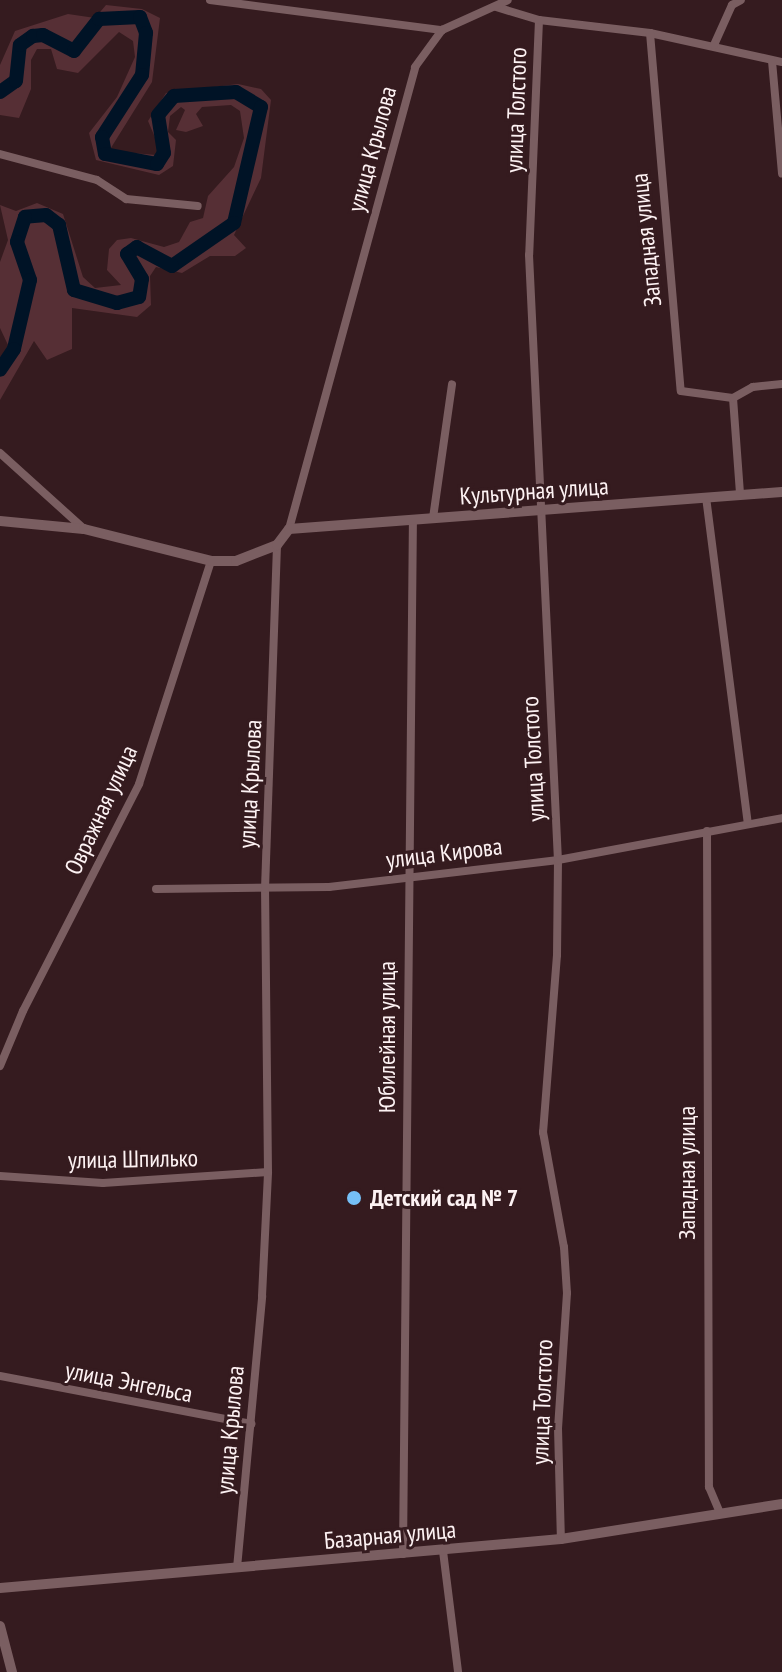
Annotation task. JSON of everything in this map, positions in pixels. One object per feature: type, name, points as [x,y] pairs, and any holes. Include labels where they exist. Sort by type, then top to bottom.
[{"type":"street","points":[[210,0],[442,30],[508,0]]},
{"type":"street","points":[[714,45],[732,5],[741,0]]},
{"type":"street","name":"улица Толстого","points":[[496,7],[539,20],[529,255],[558,860],[557,955],[543,1132],[564,1247],[567,1293],[558,1428],[561,1539]]},
{"type":"street","points":[[539,20],[650,33],[777,61],[782,174]]},
{"type":"street","name":"улица Крылова","points":[[237,1568],[251,1424],[268,1172],[265,889],[277,545],[289,529],[415,67],[442,30]]},
{"type":"street","name":"Западная улица","points":[[650,33],[681,391],[733,398],[753,387],[782,384]]},
{"type":"street","points":[[0,154],[97,180],[126,199],[198,206]]},
{"type":"street","points":[[433,518],[452,384]]},
{"type":"street","points":[[733,398],[740,493]]},
{"type":"street","points":[[0,453],[84,529]]},
{"type":"street","name":"Культурная улица","points":[[289,529],[782,492]]},
{"type":"street","points":[[706,497],[748,823]]},
{"type":"street","points":[[0,521],[84,529],[211,561],[254,557],[277,545]]},
{"type":"street","name":"Юбилейная улица","points":[[403,1554],[413,521]]},
{"type":"street","name":"Овражная улица","points":[[0,1066],[23,1011],[139,784],[211,561]]},
{"type":"street","name":"улица Кирова","points":[[156,889],[265,889],[409,878],[558,860],[782,818]]},
{"type":"street","name":"Западная улица","points":[[707,831],[709,1487],[720,1513]]},
{"type":"street","name":"улица Шпилько","points":[[0,1176],[103,1183],[268,1172]]},
{"type":"street","name":"улица Энгельса","points":[[0,1376],[251,1424]]},
{"type":"street","name":"Базарная улица","points":[[0,1588],[561,1539],[782,1504]]},
{"type":"street","points":[[443,1551],[458,1672]]},
{"type":"street","points":[[0,1626],[12,1672]]},
{"type":"shaded area","points":[[106,5],[142,9],[160,18],[152,82],[109,151],[156,155],[160,149],[148,121],[166,93],[238,84],[261,89],[271,100],[261,178],[234,235],[246,248],[235,256],[210,256],[182,273],[156,267],[150,276],[151,305],[137,317],[72,308],[72,349],[47,360],[34,341],[0,400],[0,364],[8,345],[0,328],[0,262],[8,240],[0,205],[16,211],[37,203],[63,214],[83,277],[95,288],[121,285],[107,270],[109,249],[117,240],[131,238],[164,247],[179,242],[190,222],[203,218],[208,196],[234,167],[244,138],[240,111],[231,105],[202,107],[196,114],[203,126],[186,132],[176,130],[185,110],[181,107],[170,116],[168,132],[176,140],[173,166],[159,175],[96,160],[89,133],[117,97],[135,57],[133,41],[119,32],[78,73],[57,69],[51,49],[37,49],[31,60],[31,89],[19,118],[0,115],[0,65],[15,31],[68,14],[95,18]]},
{"type":"waterway","points":[[0,92],[16,81],[20,45],[33,36],[43,35],[74,51],[99,19],[140,17],[146,33],[142,75],[102,137],[105,154],[157,164],[164,153],[158,115],[174,96],[236,92],[261,107],[234,223],[172,266],[137,247],[127,254],[142,279],[139,297],[117,303],[74,290],[59,225],[46,215],[25,217],[17,242],[30,280],[14,349],[0,370]]},
{"type":"place","name":"Детский сад № 7","points":[[354,1198]]}]
